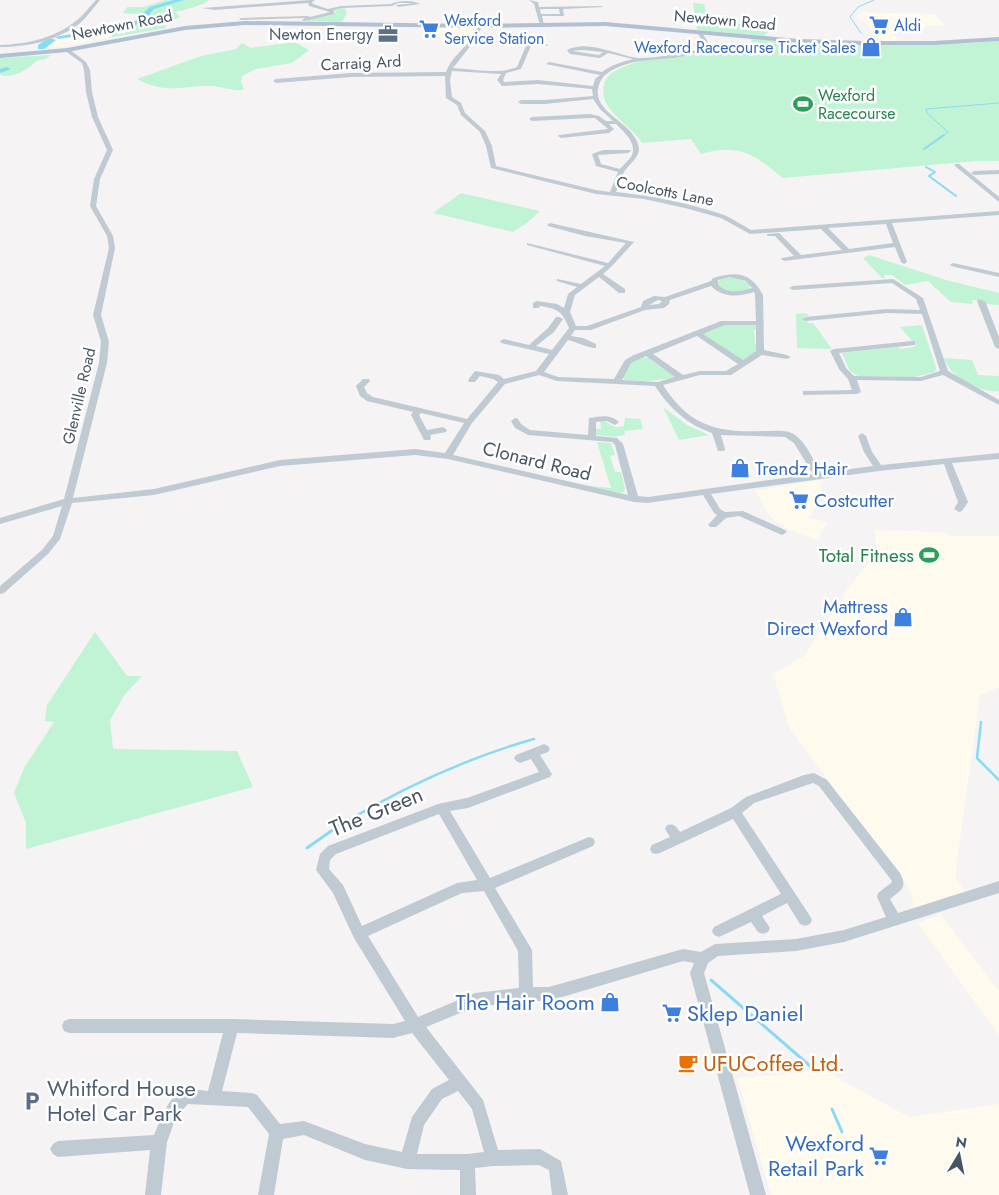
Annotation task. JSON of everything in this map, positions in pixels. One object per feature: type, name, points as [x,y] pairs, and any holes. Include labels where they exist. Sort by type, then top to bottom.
[{"type":"main road","name":"Newtown Road","points":[[0,56],[67,50],[201,26],[245,23],[480,26],[614,24],[798,41],[859,43],[934,43],[999,39]]},
{"type":"street","points":[[0,46],[31,43],[54,37],[77,22],[98,0]]},
{"type":"street","points":[[531,0],[536,3],[542,25]]},
{"type":"street","points":[[204,8],[220,9],[311,1],[314,6],[333,12],[332,14],[308,17],[241,19]]},
{"type":"street","points":[[328,10],[341,7],[392,5],[399,2],[414,1],[418,4],[398,6]]},
{"type":"street","points":[[537,8],[599,8]]},
{"type":"street","points":[[531,15],[562,15],[561,8]]},
{"type":"street","points":[[302,23],[308,17]]},
{"type":"street","points":[[449,71],[475,36],[480,26]]},
{"type":"street","points":[[613,193],[621,171],[631,161],[636,151],[635,143],[628,132],[603,110],[596,97],[595,88],[598,79],[617,66],[638,59],[662,55],[689,54],[703,50],[707,44],[699,32]]},
{"type":"street","points":[[515,45],[546,45]]},
{"type":"street","points":[[529,45],[519,68],[504,72],[500,80],[502,84],[538,82],[595,88]]},
{"type":"street","points":[[662,55],[663,47],[684,50]]},
{"type":"street","points":[[607,52],[603,58],[572,53],[569,50],[576,48],[607,52],[638,59]]},
{"type":"street","name":"Glenville Road","points":[[0,591],[45,552],[57,537],[103,363],[105,342],[97,315],[112,248],[110,236],[93,206],[97,178],[110,150],[95,117],[84,62],[67,50]]},
{"type":"street","points":[[549,64],[603,74]]},
{"type":"street","name":"Carraig Ard","points":[[276,81],[351,75],[449,71],[504,72]]},
{"type":"street","name":"Coolcotts Lane","points":[[449,71],[449,98],[459,104],[468,119],[482,131],[489,146],[493,167],[596,192],[644,197],[686,206],[723,216],[750,232],[999,213]]},
{"type":"street","points":[[521,102],[545,102],[596,97]]},
{"type":"street","points":[[532,119],[590,116],[597,117],[611,130],[610,132],[561,136]]},
{"type":"street","points":[[605,123],[616,122]]},
{"type":"street","points":[[621,171],[598,165],[595,154],[628,150]]},
{"type":"street","points":[[957,165],[999,200]]},
{"type":"street","points":[[974,173],[998,172]]},
{"type":"street","points":[[889,224],[904,262]]},
{"type":"street","points":[[550,226],[631,242],[610,265],[572,294],[566,312]]},
{"type":"street","points":[[822,226],[847,251]]},
{"type":"street","points":[[765,235],[777,234],[799,257]]},
{"type":"street","points":[[529,244],[610,265]]},
{"type":"street","points":[[784,259],[897,245]]},
{"type":"street","points":[[953,265],[999,275]]},
{"type":"street","points":[[599,274],[622,291]]},
{"type":"street","points":[[448,456],[469,422],[502,382],[539,373],[557,379],[658,384],[700,373],[728,373],[760,352],[759,295],[748,280],[737,276],[724,276],[715,279],[714,282],[666,299],[666,302],[661,306],[644,308],[588,328],[573,328]]},
{"type":"street","points":[[559,280],[582,286]]},
{"type":"street","points":[[793,288],[893,281],[919,298],[944,372],[999,403]]},
{"type":"street","points":[[714,282],[714,285],[721,291],[733,294],[756,290]]},
{"type":"street","points":[[981,301],[999,347]]},
{"type":"street","points":[[536,306],[537,303],[554,306],[566,312],[573,328]]},
{"type":"street","points":[[806,319],[887,311],[924,312]]},
{"type":"street","points":[[531,347],[551,330],[559,319]]},
{"type":"street","points":[[617,382],[628,362],[697,333],[724,323],[760,323]]},
{"type":"street","points":[[539,373],[573,328]]},
{"type":"street","points":[[697,333],[742,363]]},
{"type":"street","points":[[566,337],[580,340],[593,346]]},
{"type":"street","points":[[504,341],[554,353]]},
{"type":"street","points":[[806,393],[858,392],[852,378],[843,369],[834,351],[912,343]]},
{"type":"street","points":[[760,352],[788,357]]},
{"type":"street","points":[[648,354],[680,377]]},
{"type":"street","points":[[852,378],[920,379],[944,372]]},
{"type":"street","points":[[472,380],[478,373],[496,377],[502,382]]},
{"type":"street","points":[[366,381],[360,386],[363,394],[370,399],[469,422]]},
{"type":"street","points":[[658,384],[665,397],[677,409],[694,421],[716,432],[784,434],[794,438],[819,477]]},
{"type":"street","points":[[984,395],[999,394]]},
{"type":"street","points":[[418,411],[415,416],[426,436],[443,430]]},
{"type":"street","points":[[592,437],[592,420],[600,418],[612,419],[615,422]]},
{"type":"street","points":[[515,421],[518,426],[528,432],[614,440],[618,444],[634,499]]},
{"type":"street","points":[[716,432],[716,439],[721,449]]},
{"type":"street","points":[[862,436],[868,452],[879,468]]},
{"type":"street","name":"Clonard Road","points":[[0,521],[68,501],[154,492],[280,463],[396,453],[414,452],[448,456],[634,499],[648,500],[879,468],[999,456]]},
{"type":"street","points":[[947,462],[963,502],[959,509]]},
{"type":"street","points":[[706,493],[722,514]]},
{"type":"street","points":[[713,525],[722,514],[740,511],[782,532]]},
{"type":"street","name":"The Green","points":[[493,1158],[478,1105],[415,1025],[359,934],[338,889],[322,870],[324,858],[332,850],[442,808],[468,803],[546,774],[538,751],[520,758]]},
{"type":"street","points":[[656,849],[674,834],[735,812],[750,800],[809,779],[819,780],[896,877],[898,881],[897,886],[884,897],[885,904],[895,920]]},
{"type":"street","name":"The Green","points":[[442,808],[525,950],[526,994]]},
{"type":"street","points":[[735,812],[805,920]]},
{"type":"street","points":[[359,934],[461,887],[488,885],[589,842]]},
{"type":"street","points":[[758,1195],[697,974],[703,958],[715,950],[796,945],[844,936],[999,887]]},
{"type":"street","points":[[719,931],[789,896]]},
{"type":"street","points":[[754,914],[764,928]]},
{"type":"street","points":[[68,1026],[232,1026],[393,1031],[415,1025],[475,1000],[526,994],[549,994],[683,955],[703,958]]},
{"type":"street","points":[[213,1098],[232,1026]]},
{"type":"street","points":[[406,1161],[417,1122],[437,1094],[460,1082]]},
{"type":"street","points":[[153,1195],[158,1142],[171,1112],[185,1097],[252,1100],[276,1132],[266,1195]]},
{"type":"street","points":[[276,1132],[304,1128],[365,1152],[406,1161],[467,1162],[493,1158],[540,1157],[556,1166],[560,1195]]},
{"type":"street","points":[[58,1149],[158,1142]]},
{"type":"street","points":[[467,1162],[468,1195]]},
{"type":"shaded area","points":[[860,12],[934,14],[945,25],[924,26],[926,29],[901,29],[902,32],[892,32],[899,41],[879,41],[866,23],[855,16],[860,14]]},
{"type":"shaded area","points":[[425,26],[476,27],[476,29],[472,37],[426,36]]},
{"type":"shaded area","points":[[111,31],[112,37],[65,46],[44,47],[53,45],[55,41],[65,36]]},
{"type":"shaded area","points":[[822,480],[818,502],[809,518],[827,522],[818,540],[788,529],[770,517],[755,490]]},
{"type":"shaded area","points":[[874,530],[941,532],[951,536],[999,536],[999,687],[980,695],[957,862],[956,878],[965,891],[914,908],[910,890],[790,730],[773,674],[804,656],[846,591],[877,551]]},
{"type":"shaded area","points":[[941,914],[999,991],[999,1035],[917,923]]},
{"type":"shaded area","name":"Wexford Retail Park","points":[[825,1071],[909,1117],[999,1104],[999,1195],[771,1195],[737,1078]]},
{"type":"green space","points":[[165,0],[209,0],[175,12],[180,17],[165,24],[166,28],[90,41],[112,37],[111,32],[104,31],[133,25],[150,18],[148,15],[123,13],[127,7],[143,7]]},
{"type":"green space","points":[[693,3],[704,4],[708,21],[773,27],[764,36],[697,30]]},
{"type":"green space","points":[[345,8],[347,13],[342,22],[307,21],[309,18],[334,15],[336,13],[333,9]]},
{"type":"green space","name":"Wexford Racecourse","points":[[751,39],[875,45],[999,41],[999,161],[976,161],[783,178],[755,157],[746,153],[726,150],[701,154],[691,139],[642,143],[606,103],[603,90],[605,80],[609,75],[625,66],[661,57],[755,52]]},
{"type":"green space","points":[[295,42],[309,50],[292,63],[256,69],[242,76],[241,82],[244,90],[213,86],[166,88],[157,87],[137,79],[201,56],[236,49],[242,43],[251,48]]},
{"type":"green space","points":[[51,55],[46,59],[36,61],[29,68],[14,75],[4,76],[0,74],[0,58]]},
{"type":"green space","points":[[461,193],[540,211],[513,232],[433,213]]},
{"type":"green space","points":[[869,255],[946,280],[999,293],[999,305],[986,304],[984,300],[972,300],[973,304],[951,302],[928,281],[905,285],[892,275],[884,275],[885,278],[882,278],[863,258]]},
{"type":"green space","points":[[732,277],[748,282],[750,285],[749,289],[741,292],[732,292],[717,284],[721,279]]},
{"type":"green space","points":[[806,313],[809,316],[804,317],[808,323],[813,323],[832,349],[797,348],[796,314]]},
{"type":"green space","points":[[727,324],[757,325],[757,329],[754,330],[755,344],[758,346],[749,358],[741,360],[702,335]]},
{"type":"green space","points":[[922,325],[936,368],[935,372],[914,377],[858,376],[850,371],[842,353],[914,347],[916,345],[900,327]]},
{"type":"green space","points":[[643,357],[652,359],[652,361],[675,376],[674,378],[648,381],[625,380],[622,377],[630,362]]},
{"type":"green space","points":[[944,358],[972,360],[978,375],[999,376],[999,391],[983,389],[967,382],[952,371]]},
{"type":"green space","points":[[663,407],[687,425],[709,435],[679,440]]},
{"type":"green space","points":[[625,418],[640,419],[643,429],[624,431],[625,435],[613,437],[596,435],[595,429],[601,429],[600,420],[619,427],[624,426]]},
{"type":"green space","points":[[597,442],[611,443],[615,455],[610,456],[615,472],[621,472],[624,492],[620,493],[581,485],[611,488]]},
{"type":"green space","points":[[95,632],[127,676],[142,676],[125,694],[110,720],[113,749],[237,751],[253,787],[26,849],[26,823],[14,793],[24,768],[54,722],[45,721],[47,705]]},
{"type":"waterway","points":[[59,37],[124,27],[150,18],[146,13],[152,8],[181,0]]},
{"type":"waterway","points":[[861,33],[850,17],[858,7],[874,0]]},
{"type":"waterway","points":[[41,47],[52,40]]},
{"type":"waterway","points":[[0,71],[7,69]]},
{"type":"waterway","points":[[942,136],[948,132],[927,113],[926,109],[999,103]]},
{"type":"waterway","points":[[924,149],[944,135]]},
{"type":"waterway","points":[[926,167],[935,172],[929,176],[956,196]]},
{"type":"waterway","points":[[981,722],[977,758],[999,780]]},
{"type":"waterway","points":[[342,824],[388,798],[435,775],[484,755],[534,739]]},
{"type":"waterway","points":[[307,848],[344,822]]},
{"type":"waterway","points":[[711,980],[817,1072]]},
{"type":"waterway","points":[[832,1109],[842,1132]]},
{"type":"place","name":"Aldi","points":[[879,25]]},
{"type":"place","name":"Wexford Service Station","points":[[429,29]]},
{"type":"place","name":"Newton Energy","points":[[388,34]]},
{"type":"place","name":"Wexford Racecourse Ticket Sales","points":[[871,47]]},
{"type":"place","name":"Wexford Racecourse","points":[[803,104]]},
{"type":"place","name":"Trendz Hair","points":[[740,468]]},
{"type":"place","name":"Costcutter","points":[[799,500]]},
{"type":"place","name":"Total Fitness","points":[[929,555]]},
{"type":"place","name":"Mattress Direct Wexford","points":[[903,617]]},
{"type":"place","name":"The Hair Room","points":[[610,1002]]},
{"type":"place","name":"Sklep Daniel","points":[[672,1013]]},
{"type":"place","name":"UFUCoffee Ltd.","points":[[688,1063]]},
{"type":"place","name":"Whitford House Hotel Car Park","points":[[32,1101]]},
{"type":"place","name":"Wexford Retail Park","points":[[879,1156]]}]
